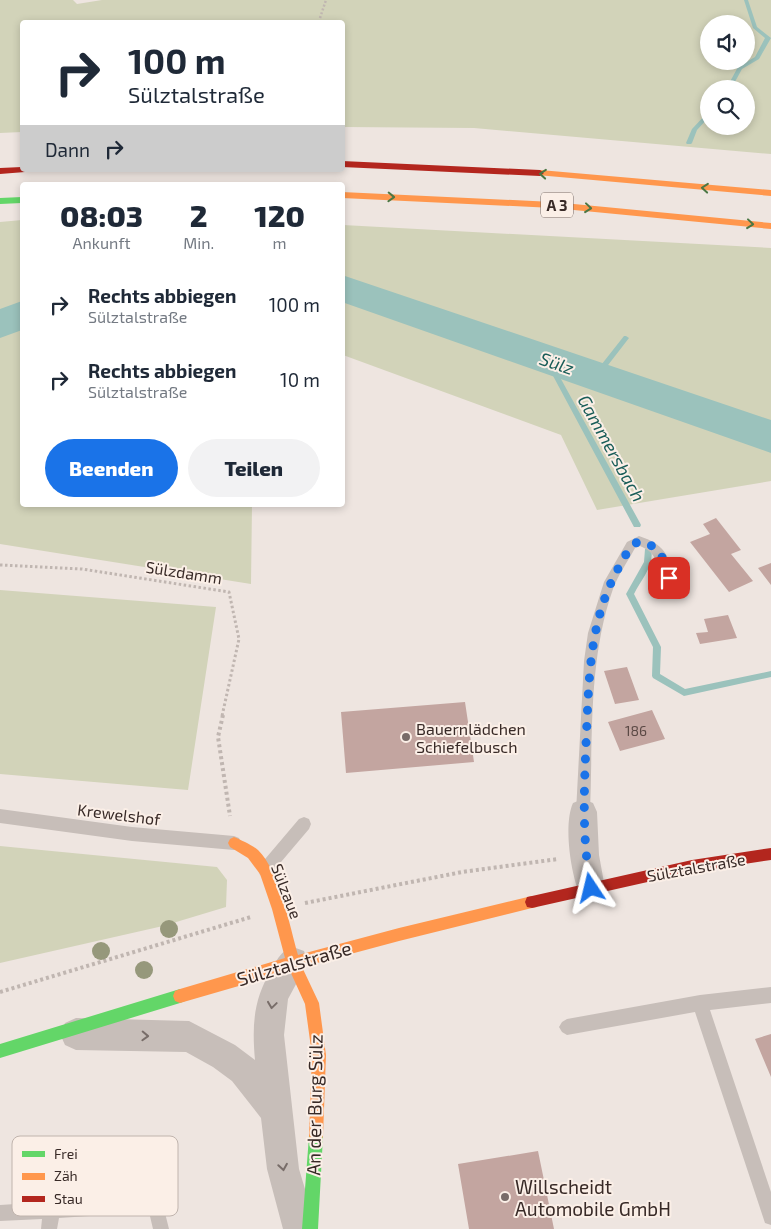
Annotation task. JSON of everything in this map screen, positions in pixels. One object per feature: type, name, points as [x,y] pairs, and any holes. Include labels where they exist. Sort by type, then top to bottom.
[{"type":"main road","name":"A 3","points":[[345,164],[534,173],[771,194]]},
{"type":"main road","points":[[0,171],[20,170]]},
{"type":"main road","name":"A 3","points":[[345,195],[553,205],[771,226]]},
{"type":"main road","points":[[0,201],[20,200]]},
{"type":"main road","name":"Sülzaue","points":[[234,843],[253,854],[265,870],[279,909],[293,962]]},
{"type":"main road","name":"Sülztalstraße","points":[[0,1051],[293,962],[469,916],[692,866],[771,854]]},
{"type":"main road","name":"An der Burg Sülz","points":[[293,962],[312,1003],[319,1055],[310,1229]]},
{"type":"street","points":[[583,812],[585,856],[591,888]]},
{"type":"street","name":"An der Burg Sülz","points":[[293,962],[274,995],[268,1035],[283,1169],[300,1229]]},
{"type":"street","points":[[61,1033],[188,1037],[224,1056],[243,1070],[278,1113]]},
{"type":"lane","points":[[583,812],[590,661],[594,633],[608,586],[631,545],[639,541],[654,545],[659,549],[669,578]]},
{"type":"lane","name":"Krewelshof","points":[[0,816],[132,834],[234,843]]},
{"type":"lane","points":[[265,870],[304,824]]},
{"type":"lane","points":[[568,1027],[700,1003],[771,995]]},
{"type":"lane","points":[[700,1003],[771,1218]]},
{"type":"lane","points":[[49,1229],[50,1216]]},
{"type":"lane","points":[[158,1216],[161,1229]]},
{"type":"path","points":[[320,18],[326,0]]},
{"type":"path","name":"Sülzdamm","points":[[0,565],[82,569],[229,592],[239,639],[218,737],[234,843]]},
{"type":"path","points":[[0,992],[279,909],[470,870],[585,856]]},
{"type":"green space","points":[[0,0],[73,0],[77,4],[102,0],[771,0],[771,154],[474,128],[345,127],[345,20],[20,20],[20,132],[0,133]]},
{"type":"green space","points":[[20,220],[20,507],[252,507],[251,584],[0,544],[0,222]]},
{"type":"green space","points":[[345,225],[771,248],[771,481],[597,510],[561,435],[345,356]]},
{"type":"green space","points":[[0,590],[216,607],[188,790],[0,774]]},
{"type":"green space","points":[[0,846],[217,867],[227,880],[226,907],[163,926],[0,963]]},
{"type":"building","points":[[716,518],[741,550],[731,554],[753,581],[729,592],[690,542],[710,534],[703,524]]},
{"type":"building","points":[[771,563],[771,585],[758,568]]},
{"type":"building","points":[[728,615],[737,638],[700,644],[696,633],[708,632],[704,619]]},
{"type":"building","points":[[627,667],[639,700],[615,704],[604,671]]},
{"type":"building","name":"Bauernlädchen Schiefelbusch","points":[[465,702],[474,762],[346,773],[341,712]]},
{"type":"building","points":[[652,710],[665,739],[620,751],[608,722]]},
{"type":"building","points":[[771,1034],[771,1077],[755,1039]]},
{"type":"building","name":"Willscheidt Automobile GmbH","points":[[538,1151],[554,1229],[469,1229],[458,1164]]},
{"type":"waterway","points":[[733,80],[740,68],[757,58],[768,38],[755,28],[746,0]]},
{"type":"waterway","points":[[689,143],[694,130],[700,123]]},
{"type":"waterway","name":"Sülz","points":[[345,289],[771,437]]},
{"type":"waterway","name":"Sülz","points":[[0,324],[20,316]]},
{"type":"waterway","points":[[596,376],[626,338]]},
{"type":"waterway","name":"Gammersbach","points":[[547,359],[637,525]]},
{"type":"waterway","name":"Gammersbach","points":[[648,551],[648,562],[630,594],[657,647],[656,676],[684,693],[771,674]]},
{"type":"traffic: fast","points":[[0,201],[20,200]]},
{"type":"traffic: fast","points":[[0,1051],[180,996]]},
{"type":"traffic: fast","points":[[310,1229],[316,1136]]},
{"type":"traffic: slow","points":[[540,173],[771,193]]},
{"type":"traffic: slow","points":[[345,195],[553,205],[771,226]]},
{"type":"traffic: slow","points":[[234,843],[253,854],[265,870],[279,909],[293,962],[312,1003],[319,1055],[316,1136]]},
{"type":"traffic: slow","points":[[180,996],[355,946],[532,902]]},
{"type":"traffic: jam","points":[[345,164],[540,173]]},
{"type":"traffic: jam","points":[[0,171],[20,170]]},
{"type":"traffic: jam","points":[[532,902],[692,866],[771,854]]},
{"type":"place","name":"Bauernlädchen Schiefelbusch","points":[[406,737]]},
{"type":"place","name":"Willscheidt Automobile GmbH","points":[[505,1197]]},
{"type":"route","points":[[591,888],[585,856],[583,812],[590,661],[594,633],[608,586],[631,545],[639,541],[654,545],[659,549],[669,578]]}]
